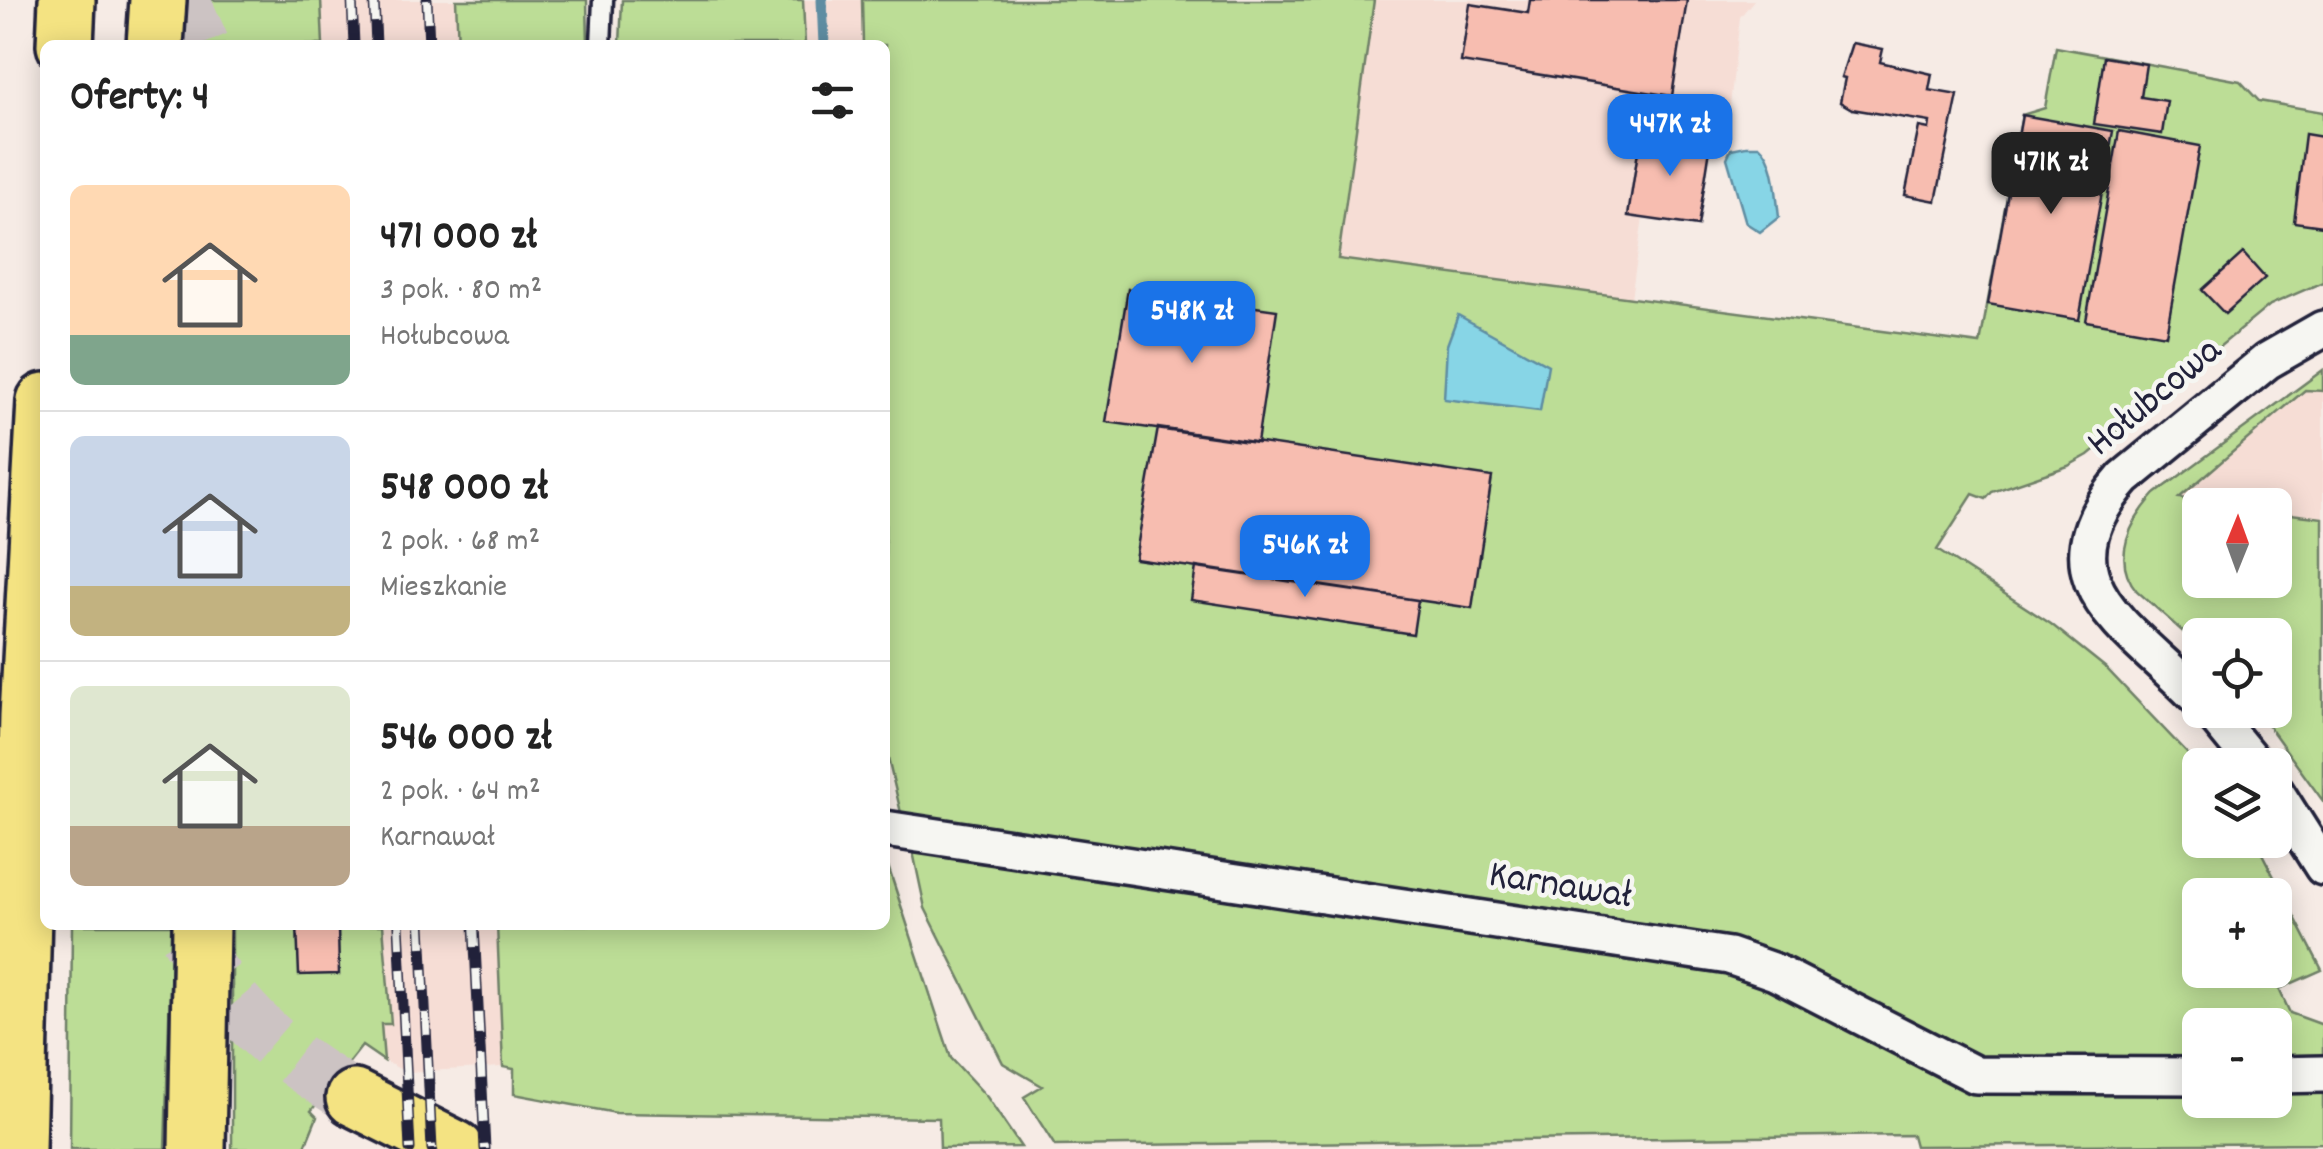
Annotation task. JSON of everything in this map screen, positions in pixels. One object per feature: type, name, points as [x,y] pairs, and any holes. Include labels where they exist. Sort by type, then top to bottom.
[{"type":"highway","points":[[64,40],[67,0]]},
{"type":"highway","points":[[155,40],[158,0]]},
{"type":"highway","points":[[18,1149],[28,716],[40,494]]},
{"type":"highway","points":[[198,1149],[201,930]]},
{"type":"highway","points":[[354,1098],[456,1149]]},
{"type":"street","name":"Hołubcowa","points":[[2182,684],[2119,626],[2096,596],[2088,576],[2091,527],[2104,500],[2124,478],[2267,361],[2323,329]]},
{"type":"street","points":[[2225,728],[2241,748]]},
{"type":"street","points":[[2292,817],[2323,867]]},
{"type":"street","name":"Karnawał","points":[[890,830],[1729,956],[1774,972],[1976,1075],[2182,1076]]},
{"type":"street","points":[[2292,1075],[2323,1074]]},
{"type":"lane","points":[[601,40],[603,0]]},
{"type":"shaded area","points":[[270,0],[587,0],[588,40],[278,40]]},
{"type":"shaded area","points":[[803,0],[862,0],[863,40],[805,40]]},
{"type":"shaded area","points":[[1374,0],[1754,0],[1740,17],[1728,123],[1711,142],[1641,132],[1628,216],[1643,218],[1631,298],[1337,259]]},
{"type":"shaded area","points":[[2305,389],[2323,391],[2323,518],[2292,514],[2292,488],[2191,488]]},
{"type":"shaded area","points":[[258,930],[497,930],[503,1067],[406,1072],[362,1046]]},
{"type":"green space","points":[[193,0],[321,0],[323,40],[191,40]]},
{"type":"green space","points":[[456,0],[587,0],[588,40],[458,40]]},
{"type":"green space","points":[[622,0],[803,0],[805,40],[620,40]]},
{"type":"green space","points":[[862,0],[1374,0],[1338,259],[1980,344],[2022,115],[2045,108],[2056,47],[2240,81],[2259,101],[2323,112],[2323,282],[2270,305],[2088,455],[2068,466],[1992,492],[1986,499],[1973,494],[1937,550],[2051,624],[2106,668],[2182,748],[2182,858],[2264,858],[2275,878],[2182,878],[2182,988],[2281,988],[2288,1008],[2182,1008],[2182,1057],[1978,1060],[1756,945],[902,817],[890,767],[890,40],[863,40]]},
{"type":"green space","points":[[2323,370],[2323,391],[2305,390],[2191,488],[2182,488],[2179,498],[2182,598],[2292,598],[2292,514],[2323,518],[2323,801],[2292,758],[2292,748],[2285,748],[2270,728],[2292,728],[2292,618],[2182,618],[2182,631],[2129,579],[2125,566],[2127,540],[2138,516],[2155,494]]},
{"type":"green space","points":[[912,847],[1709,965],[1778,989],[1972,1082],[2182,1086],[2182,1118],[2292,1118],[2292,1085],[2323,1085],[2323,1143],[1915,1146],[1912,1135],[1055,1146],[1024,1097],[1042,1086],[1003,1063],[925,908]]},
{"type":"green space","points":[[890,872],[951,1058],[987,1097],[1021,1147],[940,1148],[939,1118],[616,1113],[514,1094],[514,1069],[503,1067],[497,930],[890,930]]},
{"type":"green space","points":[[2292,912],[2322,970],[2292,983]]},
{"type":"green space","points":[[72,930],[172,930],[165,1149],[70,1149]]},
{"type":"green space","points":[[232,930],[383,930],[391,1024],[381,1024],[384,1061],[362,1046],[311,1111],[317,1117],[304,1149],[232,1149]]},
{"type":"green space","points":[[2292,1014],[2323,1025],[2323,1056],[2292,1056]]},
{"type":"water","points":[[1760,146],[1774,179],[1779,217],[1760,232],[1746,223],[1727,158],[1731,149]]},
{"type":"water","points":[[1458,315],[1548,365],[1540,411],[1444,399],[1447,345]]},
{"type":"building","points":[[1530,0],[1687,0],[1672,96],[1461,62],[1470,4],[1528,13]]},
{"type":"building","points":[[1852,43],[1883,49],[1880,62],[1932,74],[1929,90],[1958,95],[1936,201],[1905,195],[1919,127],[1929,129],[1930,122],[1852,109],[1840,102],[1845,78],[1841,77]]},
{"type":"building","points":[[2104,57],[2146,64],[2141,97],[2167,101],[2162,134],[2094,124]]},
{"type":"building","points":[[2022,115],[2113,131],[2079,320],[1988,304]]},
{"type":"building","points":[[2119,131],[2200,146],[2166,335],[2086,321]]},
{"type":"building","points":[[1641,132],[1711,142],[1698,226],[1628,216]]},
{"type":"building","points":[[2305,134],[2323,137],[2323,226],[2294,222]]},
{"type":"building","points":[[2243,253],[2265,278],[2225,314],[2202,290]]},
{"type":"building","points":[[1128,289],[1277,310],[1257,443],[1106,422]]},
{"type":"building","points":[[1158,428],[1492,477],[1472,608],[1135,559]]},
{"type":"building","points":[[1196,567],[1418,600],[1413,634],[1191,600]]},
{"type":"building","points":[[297,930],[338,930],[339,974],[299,975]]},
{"type":"waterway","points":[[822,0],[824,40]]},
{"type":"tunnel","points":[[182,0],[200,40]]},
{"type":"tunnel","points":[[187,935],[222,988],[259,1029],[301,1064],[354,1098]]},
{"type":"railway","points":[[352,0],[354,40]]},
{"type":"railway","points":[[374,0],[376,40]]},
{"type":"railway","points":[[427,0],[429,40]]},
{"type":"railway","points":[[399,930],[410,1149]]},
{"type":"railway","points":[[421,930],[432,1149]]},
{"type":"railway","points":[[474,930],[485,1149]]}]
